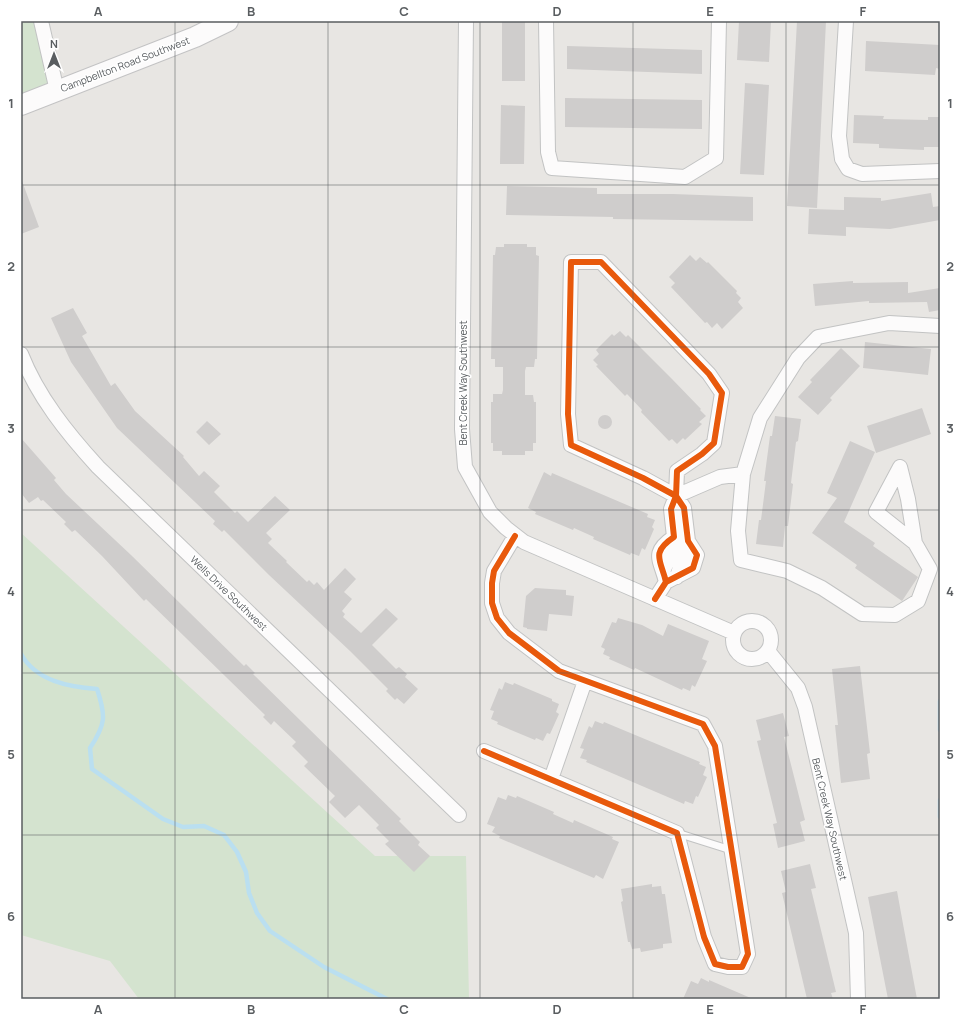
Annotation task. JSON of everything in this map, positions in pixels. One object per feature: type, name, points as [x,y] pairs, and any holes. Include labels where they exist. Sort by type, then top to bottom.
[{"type":"main road","name":"Campbellton Road Southwest","points":[[21,105],[195,37],[228,21]]},
{"type":"street","points":[[41,21],[57,91]]},
{"type":"street","name":"Bent Creek Way Southwest","points":[[466,21],[462,430],[465,467],[490,512],[515,536],[524,542],[734,633]]},
{"type":"street","points":[[546,21],[548,152],[552,168],[685,177],[716,158],[719,21]]},
{"type":"street","points":[[846,21],[839,136],[842,159],[848,169],[862,174],[940,171]]},
{"type":"street","points":[[655,599],[669,577],[672,552],[683,538],[684,508],[676,496],[643,478],[571,445],[568,414],[571,262],[601,262],[709,374],[722,393],[714,443],[702,454],[677,470],[676,496]]},
{"type":"street","points":[[915,543],[876,512],[900,467],[908,499],[915,543],[930,569],[918,601],[895,615],[862,614],[822,588],[787,571],[741,560],[738,531],[743,474],[760,418],[798,358],[818,337],[889,323],[940,326]]},
{"type":"street","name":"Wells Drive Southwest","points":[[21,354],[42,396],[65,430],[98,467],[459,815]]},
{"type":"street","points":[[676,496],[720,476],[743,474]]},
{"type":"street","points":[[484,751],[677,833],[704,937],[715,964],[728,967],[742,967],[748,954],[714,746],[703,724],[559,671],[509,633],[496,618],[492,603],[494,571],[515,536]]},
{"type":"street","points":[[669,577],[693,568],[697,555],[683,538]]},
{"type":"street","points":[[747,621],[760,623],[770,634],[771,644],[768,651],[756,659],[747,659],[738,654],[733,646],[734,633],[741,624],[747,621]]},
{"type":"street","name":"Bent Creek Way Southwest","points":[[768,651],[798,688],[805,707],[856,933],[858,999]]},
{"type":"street","points":[[550,779],[585,681]]},
{"type":"lane","points":[[677,833],[731,850]]},
{"type":"green space","points":[[21,21],[45,21],[50,89],[21,98]]},
{"type":"green space","points":[[21,533],[375,856],[466,856],[469,999],[139,999],[110,961],[21,935]]},
{"type":"building","points":[[739,21],[771,21],[769,62],[737,60]]},
{"type":"building","points":[[797,21],[826,21],[817,208],[787,206]]},
{"type":"building","points":[[502,22],[525,22],[525,81],[502,81]]},
{"type":"building","points":[[866,41],[940,45],[940,69],[936,68],[935,75],[865,71]]},
{"type":"building","points":[[567,46],[702,50],[702,74],[567,69]]},
{"type":"building","points":[[745,83],[769,85],[764,175],[740,174]]},
{"type":"building","points":[[565,98],[702,100],[702,129],[565,127]]},
{"type":"building","points":[[501,105],[525,106],[524,164],[500,164]]},
{"type":"building","points":[[854,115],[884,116],[883,119],[928,120],[928,117],[940,117],[940,147],[924,147],[924,150],[879,148],[879,144],[853,143]]},
{"type":"building","points":[[21,181],[39,227],[21,234]]},
{"type":"building","points":[[507,186],[597,188],[597,194],[673,194],[753,197],[753,221],[613,219],[613,217],[506,215]]},
{"type":"building","points":[[931,193],[933,207],[940,206],[940,220],[890,229],[846,227],[846,236],[808,234],[809,209],[844,210],[844,197],[881,198],[881,201]]},
{"type":"building","points":[[504,244],[527,244],[527,247],[536,247],[536,255],[539,256],[537,359],[535,359],[534,367],[526,367],[525,371],[525,395],[533,395],[534,402],[536,402],[536,443],[533,443],[533,451],[525,451],[525,455],[502,455],[502,451],[493,451],[493,443],[491,443],[491,402],[493,402],[493,394],[502,394],[503,390],[503,367],[495,367],[495,359],[491,359],[493,255],[495,255],[496,247],[504,247]]},
{"type":"building","points":[[690,255],[696,261],[700,257],[707,263],[708,262],[737,291],[736,293],[741,298],[738,302],[743,308],[722,329],[717,323],[712,328],[707,322],[705,323],[671,287],[675,283],[669,277]]},
{"type":"building","points":[[853,281],[853,283],[908,282],[908,293],[940,288],[940,310],[929,312],[927,302],[869,303],[869,301],[815,306],[813,284]]},
{"type":"building","points":[[73,308],[87,333],[82,336],[111,386],[115,383],[135,411],[184,456],[183,457],[199,476],[204,471],[220,486],[214,492],[235,513],[237,511],[248,522],[275,496],[290,510],[266,533],[272,539],[268,543],[287,561],[286,562],[307,582],[309,580],[314,585],[317,582],[324,590],[345,568],[356,579],[344,592],[352,599],[342,611],[345,614],[343,617],[361,633],[386,608],[398,619],[372,645],[396,669],[399,667],[407,674],[405,677],[418,689],[404,704],[397,698],[395,700],[386,691],[388,689],[350,651],[269,575],[224,530],[222,532],[213,524],[215,521],[117,428],[71,362],[51,318]]},
{"type":"building","points":[[620,331],[626,337],[628,335],[701,409],[700,410],[706,416],[699,422],[702,424],[685,440],[683,438],[677,444],[672,439],[669,441],[641,412],[642,410],[627,394],[625,396],[596,366],[598,365],[593,360],[599,354],[596,350],[612,334],[614,336]]},
{"type":"building","points":[[865,342],[931,349],[928,375],[863,368]]},
{"type":"building","points":[[841,348],[860,366],[830,398],[832,400],[818,415],[798,397],[812,382],[810,380]]},
{"type":"building","points":[[922,408],[931,434],[876,453],[867,426]]},
{"type":"building","points":[[605,415],[610,417],[612,422],[610,427],[605,429],[600,427],[598,422],[600,417]]},
{"type":"building","points":[[775,416],[801,419],[798,441],[796,442],[791,483],[793,484],[788,526],[785,526],[783,547],[756,544],[759,520],[761,520],[770,436],[772,436]]},
{"type":"building","points":[[207,421],[221,434],[209,445],[196,432]]},
{"type":"building","points":[[21,438],[56,478],[54,480],[66,494],[131,555],[244,666],[246,664],[255,673],[253,674],[401,819],[399,821],[420,842],[418,845],[430,856],[414,872],[385,844],[389,841],[376,828],[379,825],[359,805],[345,818],[329,802],[335,796],[304,766],[308,762],[292,746],[296,742],[274,721],[271,725],[263,717],[265,715],[146,599],[144,601],[102,556],[75,530],[72,532],[64,524],[66,522],[38,497],[29,503],[21,493]]},
{"type":"building","points":[[850,441],[875,452],[844,522],[875,543],[873,546],[918,577],[902,601],[855,568],[857,565],[812,533],[837,498],[827,493]]},
{"type":"building","points":[[544,472],[551,476],[552,473],[648,514],[647,517],[655,520],[652,527],[654,529],[645,550],[642,548],[639,556],[631,553],[630,555],[593,539],[594,537],[574,528],[573,530],[535,514],[536,512],[528,508]]},
{"type":"building","points":[[535,588],[566,590],[566,595],[574,596],[572,616],[549,614],[547,631],[527,629],[523,627],[526,596]]},
{"type":"building","points":[[618,618],[642,625],[663,636],[668,624],[709,641],[702,659],[707,661],[695,687],[692,685],[690,691],[683,688],[682,690],[635,668],[634,670],[609,659],[610,657],[603,654],[605,649],[601,647],[612,622],[616,623]]},
{"type":"building","points":[[860,666],[870,753],[867,754],[870,779],[841,783],[835,725],[838,725],[832,669]]},
{"type":"building","points":[[505,682],[513,685],[514,683],[552,699],[552,701],[559,704],[556,712],[559,714],[550,734],[547,733],[543,741],[536,738],[535,740],[497,724],[498,722],[491,719],[494,711],[490,710],[499,688],[502,690]]},
{"type":"building","points":[[783,713],[789,736],[784,737],[805,820],[800,822],[805,841],[778,848],[773,824],[777,823],[757,741],[761,740],[756,720]]},
{"type":"building","points":[[595,721],[603,724],[604,722],[700,762],[699,764],[706,767],[703,775],[707,777],[698,797],[696,796],[693,804],[685,801],[684,804],[586,762],[587,760],[580,758],[584,749],[580,748],[589,726],[592,728]]},
{"type":"building","points":[[508,795],[516,798],[517,796],[554,812],[553,814],[573,823],[574,820],[613,837],[612,839],[619,842],[603,879],[596,875],[594,878],[499,838],[500,836],[492,832],[495,827],[487,824],[498,797],[506,800]]},
{"type":"building","points":[[810,864],[816,888],[811,889],[836,992],[831,993],[833,999],[807,999],[782,893],[786,892],[781,871]]},
{"type":"building","points":[[652,884],[652,887],[661,886],[662,894],[665,894],[672,943],[663,944],[663,948],[641,952],[640,948],[632,949],[630,942],[628,942],[621,902],[623,901],[621,889]]},
{"type":"building","points":[[897,891],[917,999],[888,999],[868,897]]},
{"type":"building","points":[[701,978],[753,999],[683,999],[691,981],[698,984]]},
{"type":"waterway","points":[[21,654],[35,671],[54,681],[97,689],[102,706],[103,720],[102,726],[90,748],[92,769],[163,819],[183,827],[204,826],[224,835],[237,852],[246,872],[249,893],[257,913],[270,931],[324,967],[387,999]]},
{"type":"waterway","points":[[940,701],[940,730]]},
{"type":"waterway","points":[[940,800],[940,817]]},
{"type":"cycle path","points":[[655,599],[666,582],[693,568],[697,555],[688,541],[684,508],[676,496],[643,478],[571,445],[568,414],[571,262],[601,262],[709,374],[722,393],[714,443],[702,454],[677,471],[676,496],[671,509],[674,537],[662,548],[659,557],[666,582]]},
{"type":"cycle path","points":[[484,751],[677,833],[704,937],[715,964],[728,967],[742,967],[748,954],[715,746],[703,724],[559,671],[509,633],[497,618],[492,603],[492,583],[494,571],[515,536]]}]
